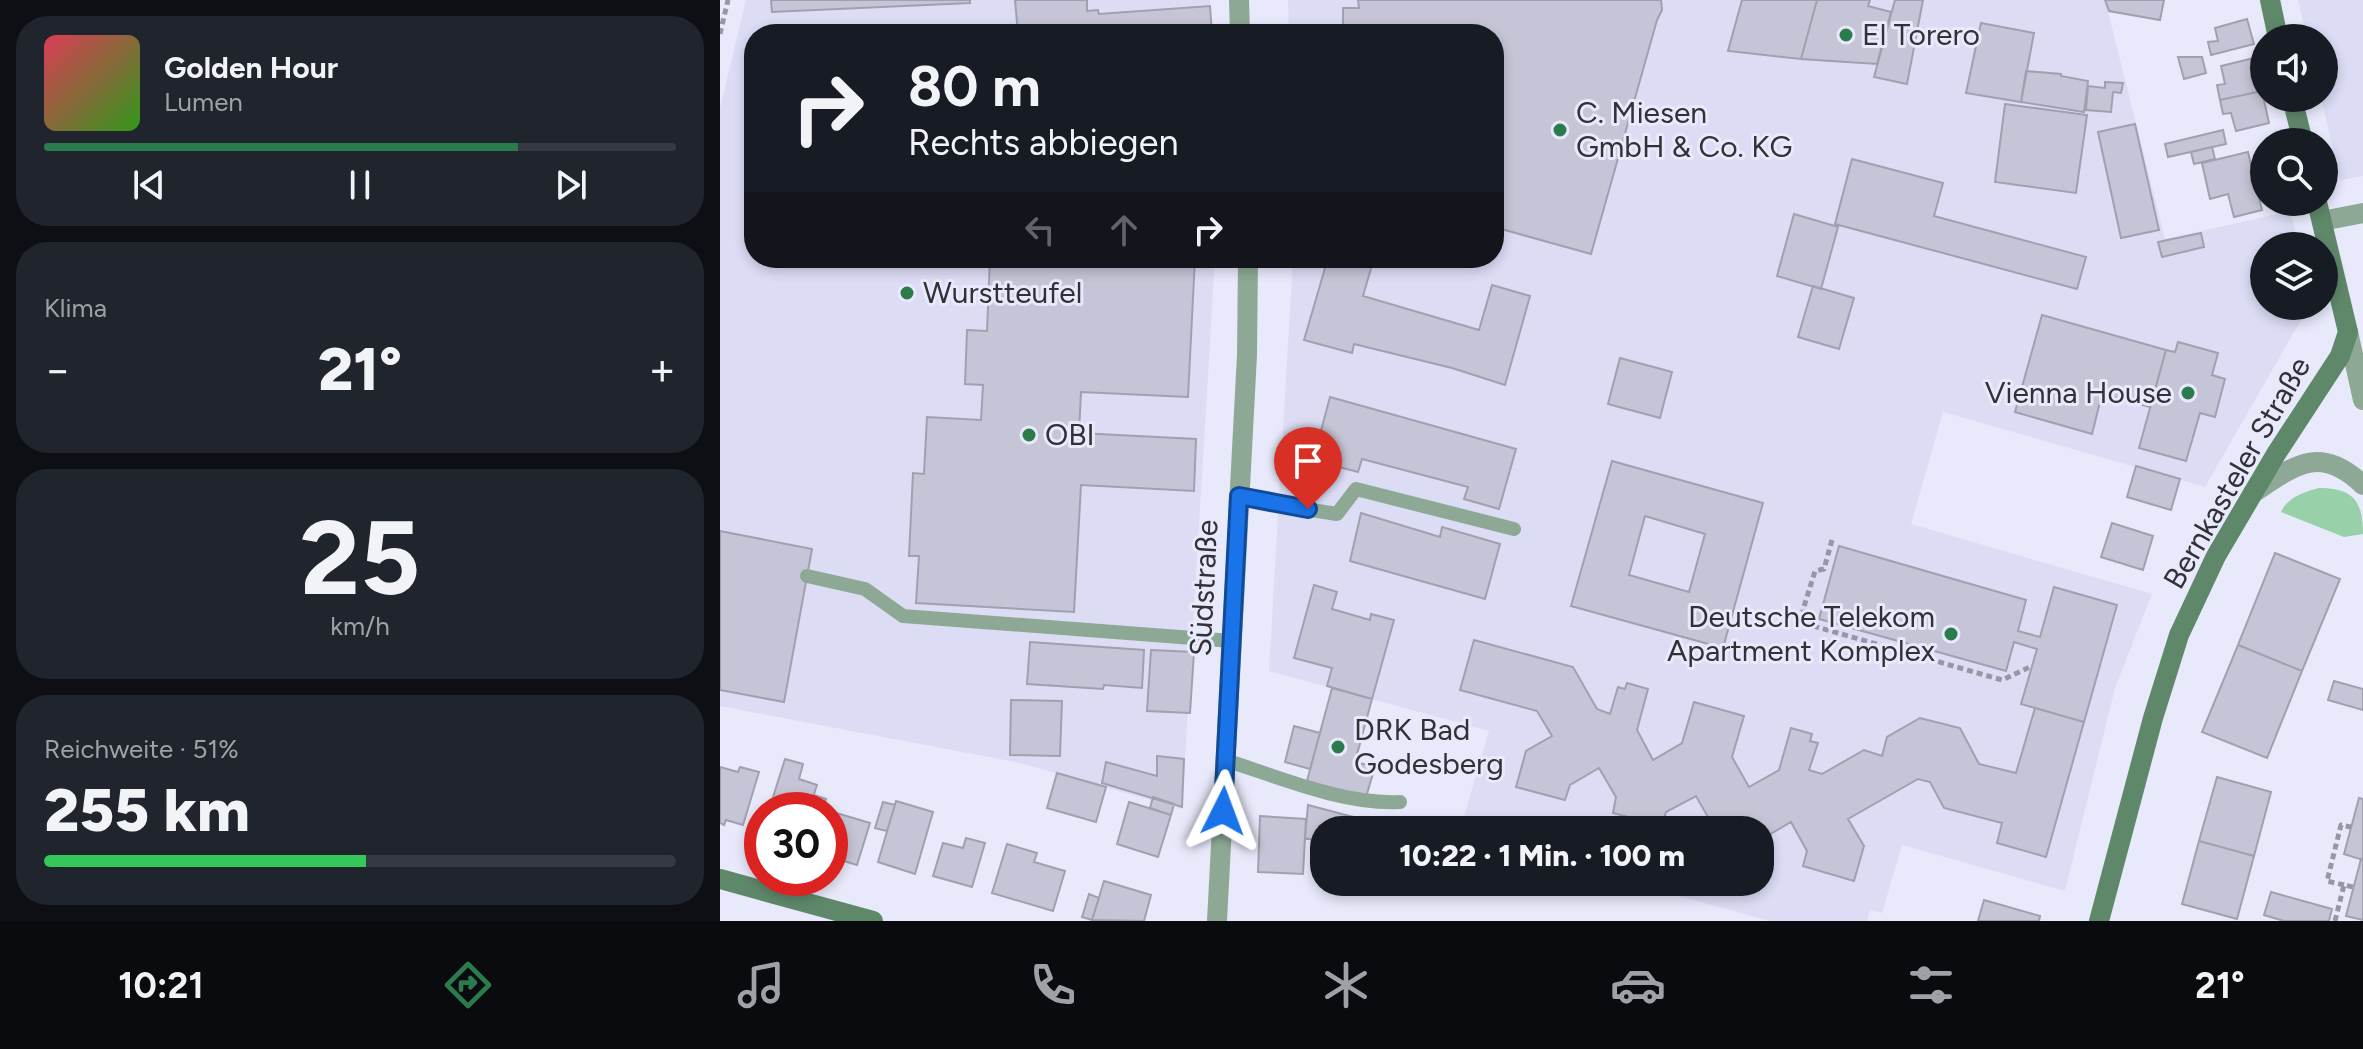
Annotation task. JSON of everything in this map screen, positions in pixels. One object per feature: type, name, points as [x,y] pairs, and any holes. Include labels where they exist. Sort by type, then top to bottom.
[{"type":"street","points":[[1239,0],[1240,24]]},
{"type":"street","points":[[2270,0],[2275,24]]},
{"type":"street","points":[[2338,212],[2363,213]]},
{"type":"street","points":[[2321,216],[2363,400]]},
{"type":"street","name":"Südstraße","points":[[1217,921],[1247,355],[1248,268]]},
{"type":"street","name":"Bernkasteler Straße","points":[[2099,921],[2153,718],[2179,635],[2216,556],[2340,356],[2348,332]]},
{"type":"street","points":[[2253,493],[2287,470],[2312,462],[2331,462],[2351,473],[2363,485]]},
{"type":"street","points":[[720,879],[873,921]]},
{"type":"lane","points":[[1239,496],[1337,514],[1356,489],[1514,529]]},
{"type":"lane","points":[[807,576],[865,589],[903,616],[1232,641]]},
{"type":"lane","points":[[1225,760],[1375,803],[1400,802]]},
{"type":"path","points":[[720,34],[728,0]]},
{"type":"path","points":[[1832,540],[1824,569],[1815,571],[1803,610],[1810,625],[2002,680],[2032,666]]},
{"type":"path","points":[[2351,827],[2341,825],[2327,881],[2353,887]]},
{"type":"path","points":[[2335,921],[2344,885]]},
{"type":"shaded area","points":[[746,0],[1210,0],[1211,24],[744,24],[744,268],[1214,268],[1182,809],[1020,763],[720,706],[720,108]]},
{"type":"shaded area","points":[[1288,0],[2105,0],[2165,239],[2268,216],[2292,216],[2295,232],[2250,232],[2250,320],[2301,320],[2205,487],[1943,412],[1911,524],[2152,594],[2115,688],[2065,891],[1902,845],[1882,913],[1870,910],[1867,921],[1770,921],[1679,896],[1774,896],[1774,816],[1464,816],[1489,731],[1269,671],[1292,268],[1504,268],[1504,24],[1289,24]]},
{"type":"shaded area","points":[[2298,0],[2363,0],[2363,176],[2340,180],[2338,128],[2328,128],[2324,112],[2338,112],[2338,24],[2304,24]]},
{"type":"green space","points":[[2319,488],[2340,490],[2353,498],[2361,512],[2363,534],[2344,537],[2281,512],[2292,499]]},
{"type":"building","points":[[771,0],[970,0],[970,3],[772,12]]},
{"type":"building","points":[[1015,0],[1087,0],[1087,11],[1098,10],[1099,14],[1210,6],[1211,24],[1017,24]]},
{"type":"building","name":"C. Miesen GmbH & Co. KG","points":[[1358,0],[1661,0],[1662,10],[1591,254],[1504,230],[1504,24],[1343,24],[1343,8],[1359,8]]},
{"type":"building","points":[[1742,0],[1817,0],[1801,59],[1728,51]]},
{"type":"building","name":"El Torero","points":[[1817,0],[1870,0],[1868,6],[1891,12],[1877,64],[1801,59]]},
{"type":"building","points":[[1895,0],[1923,0],[1907,84],[1874,77]]},
{"type":"building","points":[[2105,0],[2164,0],[2160,20],[2109,11]]},
{"type":"building","points":[[2247,19],[2250,45],[2211,55],[2208,42],[2218,41],[2215,28]]},
{"type":"building","points":[[1981,23],[2034,33],[2021,102],[1966,93]]},
{"type":"building","points":[[2178,57],[2202,57],[2206,73],[2184,79]]},
{"type":"building","points":[[2250,59],[2250,94],[2220,100],[2217,85],[2225,84],[2221,66]]},
{"type":"building","points":[[2026,71],[2061,74],[2088,81],[2084,112],[2021,102]]},
{"type":"building","points":[[2105,82],[2123,83],[2121,93],[2113,92],[2111,112],[2086,110],[2088,86],[2105,88]]},
{"type":"building","points":[[2250,94],[2250,112],[2267,112],[2269,123],[2236,131],[2231,113],[2223,114],[2220,100]]},
{"type":"building","points":[[2005,104],[2087,115],[2076,193],[1995,182]]},
{"type":"building","points":[[2135,124],[2159,230],[2121,238],[2098,132]]},
{"type":"building","points":[[2223,130],[2226,144],[2168,157],[2165,144]]},
{"type":"building","points":[[2212,147],[2215,159],[2194,164],[2191,152]]},
{"type":"building","points":[[2248,152],[2250,213],[2234,217],[2228,194],[2210,199],[2202,163]]},
{"type":"building","points":[[1852,159],[1943,183],[1934,216],[2086,257],[2077,289],[1835,224]]},
{"type":"building","points":[[1794,214],[1838,227],[1821,289],[1777,276]]},
{"type":"building","points":[[2201,233],[2204,247],[2162,257],[2158,242]]},
{"type":"building","name":"OBI","points":[[990,268],[1194,268],[1188,397],[1081,392],[1079,433],[1196,439],[1194,491],[1081,485],[1074,612],[916,603],[919,556],[909,556],[913,473],[924,474],[927,417],[981,420],[983,385],[965,384],[967,330],[987,331]]},
{"type":"building","points":[[1325,268],[1371,268],[1363,296],[1479,330],[1492,285],[1530,296],[1505,385],[1452,368],[1354,344],[1352,353],[1304,340]]},
{"type":"building","points":[[1813,286],[1854,298],[1839,349],[1798,337]]},
{"type":"building","points":[[2042,315],[2166,350],[2150,407],[2102,394],[2092,434],[2015,412]]},
{"type":"building","name":"Vienna House","points":[[2178,342],[2218,353],[2212,375],[2225,379],[2215,417],[2200,413],[2186,461],[2139,448],[2166,350],[2175,352]]},
{"type":"building","points":[[1620,358],[1672,372],[1660,418],[1608,404]]},
{"type":"building","points":[[1330,397],[1516,449],[1499,509],[1464,499],[1468,487],[1362,459],[1358,472],[1313,460]]},
{"type":"building","points":[[1612,461],[1763,503],[1723,648],[1571,606]],"holes":[[[1645,516],[1705,534],[1689,592],[1629,575]]]},
{"type":"building","points":[[2136,466],[2180,479],[2171,510],[2127,497]]},
{"type":"building","points":[[1361,513],[1440,537],[1442,527],[1500,544],[1485,599],[1350,561]]},
{"type":"building","points":[[2112,523],[2153,536],[2143,570],[2101,557]]},
{"type":"building","points":[[720,531],[812,549],[784,702],[720,690]]},
{"type":"building","name":"Deutsche Telekom Apartment Komplex","points":[[1839,546],[2026,600],[2018,631],[2040,637],[2054,587],[2117,605],[2084,722],[2021,704],[2037,649],[2014,642],[2006,671],[1819,619]]},
{"type":"building","points":[[2275,553],[2340,579],[2302,671],[2238,645]]},
{"type":"building","points":[[1314,585],[1337,592],[1332,609],[1370,620],[1371,614],[1394,620],[1372,699],[1327,686],[1332,668],[1294,658]]},
{"type":"building","points":[[1474,640],[1573,667],[1597,709],[1610,714],[1618,687],[1625,689],[1627,683],[1648,689],[1637,730],[1653,760],[1682,743],[1694,702],[1744,716],[1732,757],[1749,787],[1779,770],[1791,728],[1812,734],[1810,741],[1818,743],[1809,770],[1822,774],[1864,750],[1882,756],[1887,737],[1920,718],[1960,728],[1979,764],[2016,773],[2035,708],[2084,722],[2046,857],[1997,843],[2002,823],[1944,808],[1930,782],[1918,779],[1848,819],[1864,846],[1854,881],[1803,866],[1807,851],[1791,822],[1774,832],[1774,816],[1707,816],[1696,796],[1666,812],[1665,816],[1613,813],[1616,797],[1599,768],[1570,785],[1565,800],[1516,787],[1526,751],[1552,736],[1537,711],[1460,690]]},
{"type":"building","points":[[1030,642],[1144,650],[1142,688],[1027,684]]},
{"type":"building","points":[[2238,645],[2302,671],[2267,758],[2202,732]]},
{"type":"building","points":[[1151,650],[1194,652],[1190,713],[1147,711]]},
{"type":"building","points":[[2334,681],[2363,689],[2363,710],[2328,700]]},
{"type":"building","name":"DRK Bad Godesberg","points":[[1332,688],[1372,699],[1355,762],[1375,767],[1366,797],[1307,781]]},
{"type":"building","points":[[1011,700],[1062,701],[1060,756],[1010,755]]},
{"type":"building","points":[[1294,726],[1320,733],[1310,769],[1285,762]]},
{"type":"building","points":[[1157,756],[1184,759],[1182,807],[1102,783],[1106,762],[1157,776]]},
{"type":"building","points":[[785,759],[803,764],[799,779],[817,785],[815,792],[775,792]]},
{"type":"building","points":[[720,767],[738,772],[740,767],[759,772],[753,792],[744,792],[743,825],[726,820],[724,825],[720,823]]},
{"type":"building","points":[[1057,773],[1106,787],[1096,822],[1047,808]]},
{"type":"building","points":[[2217,777],[2271,792],[2254,856],[2199,841]]},
{"type":"building","points":[[1153,797],[1174,804],[1171,815],[1150,808]]},
{"type":"building","points":[[2359,798],[2363,799],[2363,860],[2344,854]]},
{"type":"building","points":[[896,801],[933,812],[915,874],[878,862]]},
{"type":"building","points":[[883,802],[895,805],[887,831],[875,828]]},
{"type":"building","points":[[1129,802],[1171,815],[1158,857],[1117,844]]},
{"type":"building","points":[[1308,805],[1350,816],[1310,816],[1310,839],[1305,838]]},
{"type":"building","points":[[848,816],[870,823],[857,865],[848,862]]},
{"type":"building","points":[[1260,816],[1306,819],[1303,874],[1258,872]]},
{"type":"building","points":[[966,838],[985,843],[972,887],[933,876],[943,843],[963,848]]},
{"type":"building","points":[[2199,841],[2254,856],[2237,919],[2182,904]]},
{"type":"building","points":[[1007,844],[1037,853],[1034,862],[1065,871],[1053,911],[992,893]]},
{"type":"building","points":[[2363,860],[2363,920],[2346,916]]},
{"type":"building","points":[[1104,881],[1151,895],[1144,921],[1092,920]]},
{"type":"building","points":[[2271,892],[2332,909],[2329,921],[2284,921],[2264,915]]},
{"type":"building","points":[[1089,894],[1099,898],[1092,920],[1082,917]]},
{"type":"building","points":[[1984,900],[2040,916],[2039,921],[1978,921]]},
{"type":"place","name":"El Torero","points":[[1846,35]]},
{"type":"place","name":"C. Miesen GmbH & Co. KG","points":[[1560,130]]},
{"type":"place","name":"Wurstteufel","points":[[907,293]]},
{"type":"place","name":"Vienna House","points":[[2188,393]]},
{"type":"place","name":"OBI","points":[[1029,435]]},
{"type":"place","name":"Deutsche Telekom Apartment Komplex","points":[[1951,634]]},
{"type":"place","name":"DRK Bad Godesberg","points":[[1338,747]]},
{"type":"route","points":[[1223,811],[1239,496],[1308,509]]}]
